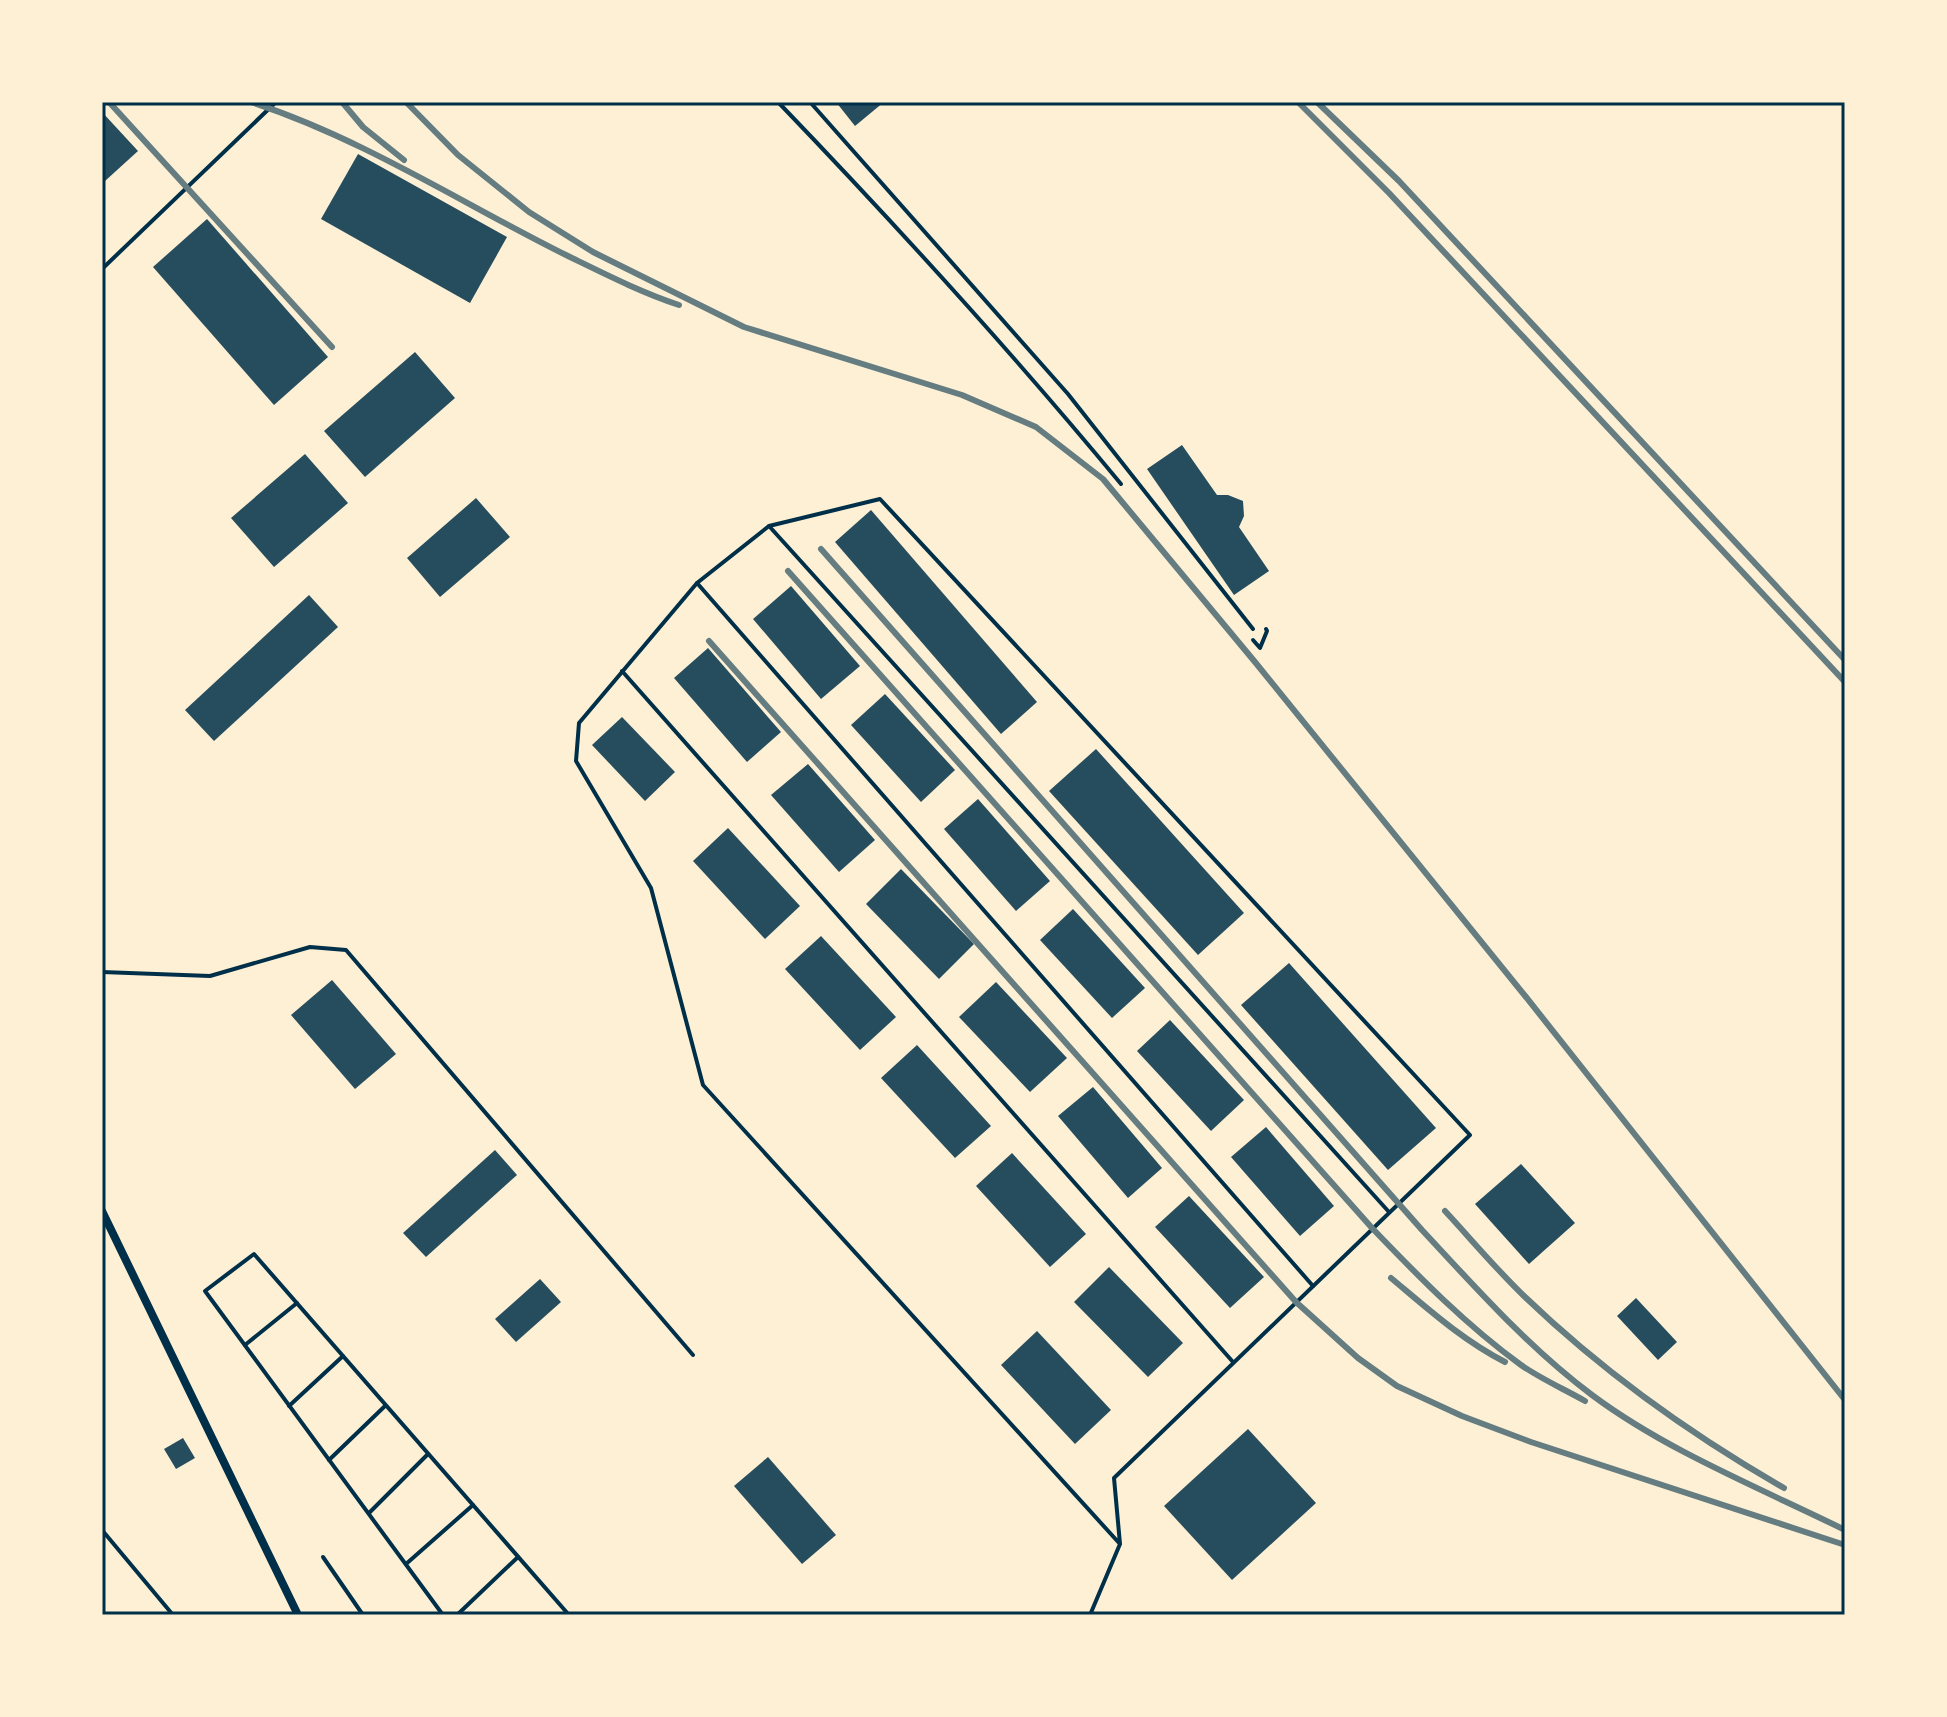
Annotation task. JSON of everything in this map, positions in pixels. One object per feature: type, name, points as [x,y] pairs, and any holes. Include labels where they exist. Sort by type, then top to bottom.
[{"type":"street","points":[[102,1211],[298,1615]]},
{"type":"lane","points":[[102,269],[276,102]]},
{"type":"lane","points":[[810,102],[1068,394],[1253,629]]},
{"type":"lane","points":[[1090,1615],[1120,1544],[1114,1478],[1470,1135],[880,499],[769,526],[697,583],[579,723],[576,761],[651,888],[703,1085],[1120,1544]]},
{"type":"lane","points":[[769,526],[1389,1212]]},
{"type":"lane","points":[[697,583],[1313,1286]]},
{"type":"lane","points":[[622,671],[1233,1362]]},
{"type":"lane","points":[[102,972],[210,976],[310,947],[346,950],[693,1355]]},
{"type":"lane","points":[[443,1615],[205,1291],[254,1254],[566,1614]]},
{"type":"lane","points":[[245,1345],[297,1303]]},
{"type":"lane","points":[[289,1406],[343,1356]]},
{"type":"lane","points":[[329,1460],[386,1406]]},
{"type":"lane","points":[[369,1513],[428,1454]]},
{"type":"lane","points":[[406,1564],[473,1505]]},
{"type":"lane","points":[[102,1530],[173,1615]]},
{"type":"lane","points":[[323,1557],[363,1615]]},
{"type":"lane","points":[[457,1615],[518,1557]]},
{"type":"building","points":[[836,102],[884,102],[855,126]]},
{"type":"building","points":[[102,112],[138,151],[105,181],[102,177]]},
{"type":"building","points":[[358,154],[507,237],[470,303],[321,219]]},
{"type":"building","points":[[207,219],[328,357],[274,405],[153,267]]},
{"type":"building","points":[[415,352],[455,398],[365,477],[324,431]]},
{"type":"building","points":[[1182,445],[1217,495],[1228,495],[1243,501],[1244,516],[1239,527],[1269,571],[1234,595],[1147,469]]},
{"type":"building","points":[[305,454],[348,503],[274,567],[231,518]]},
{"type":"building","points":[[476,498],[510,537],[440,597],[407,558]]},
{"type":"building","points":[[871,510],[1037,702],[1001,734],[835,542]]},
{"type":"building","points":[[791,586],[860,666],[821,699],[753,619]]},
{"type":"building","points":[[309,595],[338,627],[214,741],[185,710]]},
{"type":"building","points":[[708,648],[781,732],[747,762],[674,678]]},
{"type":"building","points":[[885,694],[955,770],[921,802],[851,725]]},
{"type":"building","points":[[622,717],[675,772],[645,801],[592,745]]},
{"type":"building","points":[[1096,749],[1244,913],[1198,955],[1049,791]]},
{"type":"building","points":[[808,764],[875,840],[839,872],[771,795]]},
{"type":"building","points":[[978,799],[1050,881],[1016,911],[944,829]]},
{"type":"building","points":[[728,828],[800,906],[765,939],[693,861]]},
{"type":"building","points":[[901,869],[974,944],[939,979],[866,904]]},
{"type":"building","points":[[1073,909],[1145,988],[1112,1018],[1040,940]]},
{"type":"building","points":[[821,936],[896,1017],[860,1050],[785,969]]},
{"type":"building","points":[[1289,963],[1436,1128],[1388,1170],[1241,1005]]},
{"type":"building","points":[[332,980],[396,1054],[355,1089],[291,1015]]},
{"type":"building","points":[[996,982],[1067,1058],[1030,1092],[959,1017]]},
{"type":"building","points":[[1170,1020],[1244,1100],[1211,1131],[1137,1051]]},
{"type":"building","points":[[917,1045],[991,1126],[955,1158],[881,1078]]},
{"type":"building","points":[[1093,1087],[1162,1168],[1128,1198],[1058,1116]]},
{"type":"building","points":[[1266,1127],[1334,1206],[1300,1236],[1231,1157]]},
{"type":"building","points":[[495,1150],[517,1175],[426,1257],[403,1233]]},
{"type":"building","points":[[1012,1153],[1086,1234],[1050,1267],[976,1186]]},
{"type":"building","points":[[1521,1164],[1575,1223],[1529,1264],[1475,1204]]},
{"type":"building","points":[[1189,1196],[1264,1277],[1230,1308],[1155,1227]]},
{"type":"building","points":[[1109,1267],[1183,1343],[1148,1377],[1074,1302]]},
{"type":"building","points":[[540,1279],[561,1302],[516,1342],[495,1319]]},
{"type":"building","points":[[1636,1298],[1677,1342],[1658,1360],[1617,1316]]},
{"type":"building","points":[[1037,1331],[1111,1410],[1075,1444],[1001,1365]]},
{"type":"building","points":[[1248,1429],[1316,1503],[1232,1580],[1164,1506]]},
{"type":"building","points":[[183,1438],[195,1458],[176,1469],[164,1449]]},
{"type":"building","points":[[768,1457],[836,1535],[802,1564],[734,1486]]},
{"type":"railway","points":[[109,102],[332,347]]},
{"type":"railway","points":[[251,102],[333,134],[568,256],[636,289],[679,305]]},
{"type":"railway","points":[[342,102],[363,127],[404,160]]},
{"type":"railway","points":[[406,102],[458,155],[529,212],[593,252],[744,327],[962,395],[1036,427],[1103,479],[1526,997],[1845,1400]]},
{"type":"railway","points":[[1298,102],[1389,193],[1845,682]]},
{"type":"railway","points":[[1317,102],[1399,181],[1845,660]]},
{"type":"railway","points":[[821,549],[1422,1230],[1525,1337],[1592,1395],[1652,1434],[1845,1530]]},
{"type":"railway","points":[[788,571],[1372,1228],[1481,1334],[1529,1370],[1585,1401]]},
{"type":"railway","points":[[709,641],[1296,1302],[1358,1358],[1397,1386],[1462,1416],[1531,1442],[1845,1545]]},
{"type":"railway","points":[[1445,1211],[1514,1286],[1584,1350],[1681,1423],[1784,1488]]},
{"type":"railway","points":[[1391,1278],[1460,1334],[1505,1362]]}]
